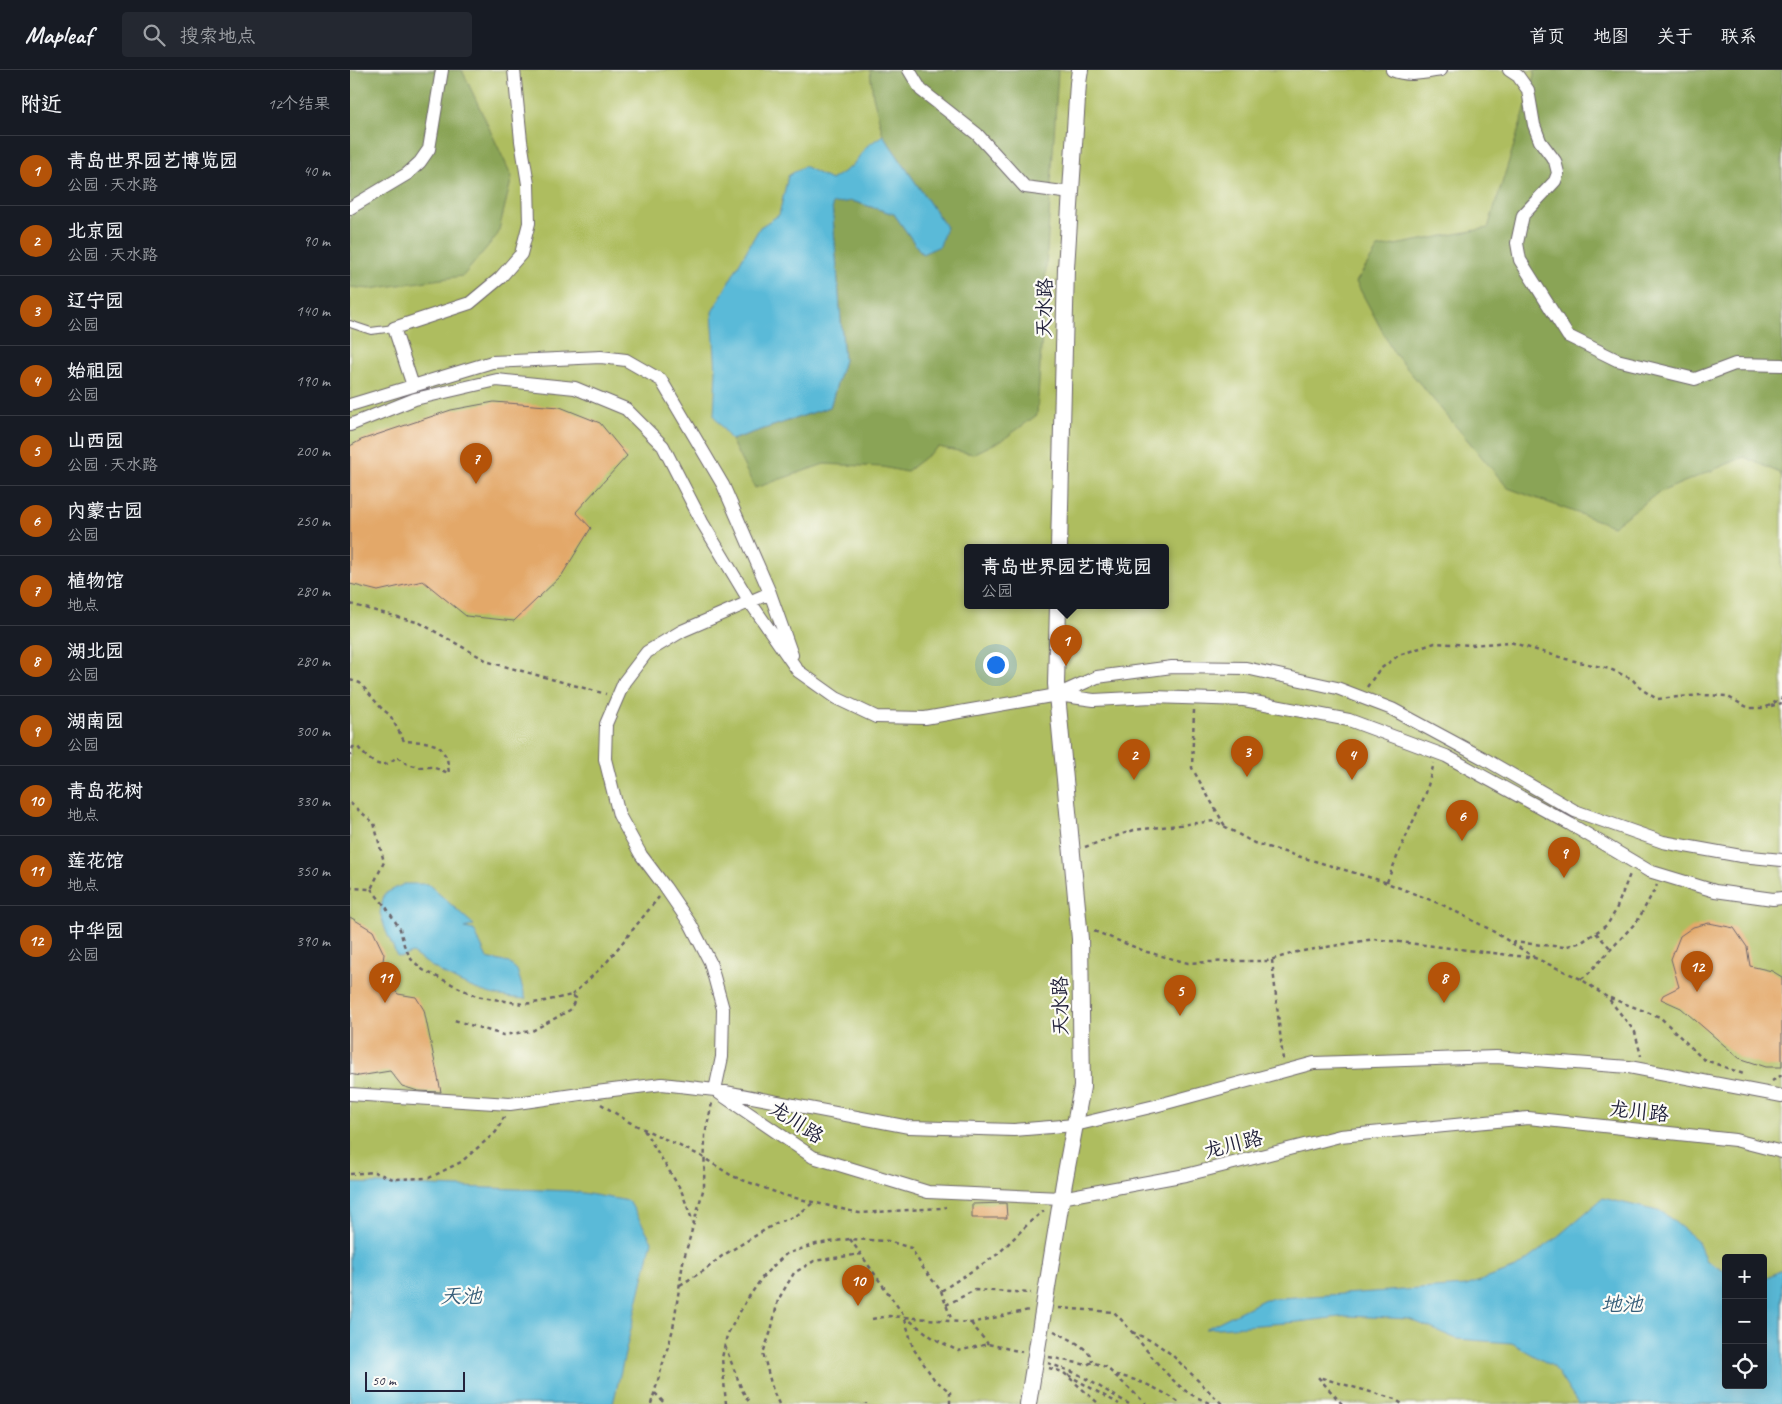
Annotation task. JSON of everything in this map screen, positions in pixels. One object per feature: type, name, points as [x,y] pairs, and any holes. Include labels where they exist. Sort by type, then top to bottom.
[{"type":"street","points":[[350,208],[407,174],[420,162],[429,149],[442,70]]},
{"type":"street","points":[[412,386],[394,328],[470,303],[500,278],[521,254],[528,223],[528,184],[521,140],[514,70]]},
{"type":"street","points":[[909,70],[921,90],[977,134],[1026,187],[1071,193]]},
{"type":"street","name":"天水路","points":[[1059,544],[1066,268],[1080,70]]},
{"type":"street","points":[[1392,70],[1413,75],[1441,70]]},
{"type":"street","points":[[1509,70],[1518,76],[1528,90],[1534,125],[1540,141],[1556,161],[1558,173],[1555,182],[1523,215],[1517,243],[1520,260],[1568,336],[1617,360],[1695,379],[1735,364],[1782,365]]},
{"type":"street","points":[[350,405],[492,362],[601,356],[626,360],[661,380],[723,485],[770,593],[798,671]]},
{"type":"street","points":[[350,425],[416,399],[497,380],[575,388],[626,409],[664,446],[702,522],[750,602],[798,671],[836,698],[876,717],[925,718],[1057,695],[1097,677],[1172,667],[1246,668],[1336,688],[1392,708],[1575,811],[1663,842],[1741,856],[1782,860]]},
{"type":"street","points":[[715,1090],[722,1057],[723,1009],[710,962],[691,925],[641,855],[619,815],[605,759],[606,724],[624,682],[647,652],[682,631],[770,593]]},
{"type":"street","name":"天水路","points":[[1028,1404],[1061,1198],[1082,1087],[1079,926],[1057,695],[1058,609]]},
{"type":"street","points":[[1057,695],[1094,700],[1152,697],[1244,700],[1349,720],[1446,756],[1570,824],[1650,871],[1715,891],[1782,898]]},
{"type":"street","points":[[350,1094],[510,1104],[662,1084],[715,1090],[909,1127],[1014,1130],[1074,1125],[1155,1106],[1314,1063],[1496,1057],[1629,1067],[1782,1096]]},
{"type":"street","name":"龙川路","points":[[715,1090],[813,1157],[928,1192],[1061,1198],[1186,1175],[1340,1136],[1528,1118],[1735,1140],[1782,1152]]},
{"type":"lane","points":[[350,324],[371,331],[394,328]]},
{"type":"path","points":[[350,604],[420,623],[489,662],[617,697]]},
{"type":"path","points":[[1360,697],[1379,670],[1399,655],[1434,643],[1471,645],[1510,642],[1610,669],[1632,679],[1641,689],[1657,699],[1701,695],[1726,696],[1749,708],[1765,708],[1782,703]]},
{"type":"path","points":[[350,680],[360,684],[382,709],[390,715],[404,741],[425,742],[439,746],[447,758],[449,773],[432,767],[419,767],[407,764],[397,757],[386,764],[379,765],[365,756],[358,747],[353,747],[350,756]]},
{"type":"path","points":[[1194,698],[1192,768],[1225,827]]},
{"type":"path","points":[[1765,708],[1782,698]]},
{"type":"path","points":[[1387,882],[1426,793],[1437,753]]},
{"type":"path","points":[[350,803],[374,823],[384,862],[371,889]]},
{"type":"path","points":[[1072,851],[1134,830],[1215,821],[1254,843],[1387,882],[1443,905],[1491,930],[1535,958],[1581,979],[1608,998],[1660,1017],[1703,1059],[1750,1076]]},
{"type":"path","points":[[1510,942],[1564,947],[1582,942],[1596,933],[1607,925],[1615,912],[1634,862]]},
{"type":"path","points":[[1581,979],[1612,950],[1638,920],[1662,875]]},
{"type":"path","points":[[350,888],[371,889],[386,907],[400,929],[404,945],[411,959],[423,970],[476,996],[524,1004],[572,995],[606,963],[662,893]]},
{"type":"path","points":[[1079,926],[1107,935],[1147,952],[1188,963],[1232,960],[1268,961],[1297,952],[1374,939],[1535,958]]},
{"type":"path","points":[[1596,933],[1612,950]]},
{"type":"path","points":[[1272,960],[1284,1071]]},
{"type":"path","points":[[454,1020],[503,1035],[532,1031],[570,1010],[576,998],[572,995]]},
{"type":"path","points":[[1608,998],[1636,1032],[1644,1070]]},
{"type":"path","points":[[1768,1083],[1782,1075]]},
{"type":"path","points":[[651,1404],[674,1329],[683,1262],[704,1187],[705,1134],[715,1090]]},
{"type":"path","points":[[586,1093],[628,1122],[701,1156],[732,1176],[783,1195],[859,1213],[940,1208],[952,1205],[957,1193]]},
{"type":"path","points":[[350,1174],[374,1172],[393,1179],[429,1178],[461,1162],[496,1132],[510,1104]]},
{"type":"path","points":[[643,1129],[681,1190],[694,1223]]},
{"type":"path","points":[[941,1291],[998,1254],[1031,1221],[1061,1198]]},
{"type":"path","points":[[680,1285],[705,1270],[722,1256],[778,1222],[796,1216],[814,1202]]},
{"type":"path","points":[[850,1239],[905,1317],[933,1338],[958,1351],[988,1344],[1035,1358],[1087,1365],[1092,1362],[1106,1367],[1146,1404]]},
{"type":"path","points":[[726,1404],[722,1358],[727,1335],[746,1301],[764,1275],[786,1254],[816,1244],[850,1239],[888,1241],[911,1248],[923,1268],[941,1291],[952,1322]]},
{"type":"path","points":[[779,1404],[773,1391],[763,1353],[771,1331],[778,1300],[794,1273],[814,1260],[861,1254]]},
{"type":"path","points":[[946,1305],[974,1290],[1114,1312],[1186,1392],[1211,1404]]},
{"type":"path","points":[[872,1319],[889,1316],[971,1323],[1045,1300]]},
{"type":"path","points":[[905,1317],[914,1348],[934,1379],[950,1392],[950,1404]]},
{"type":"path","points":[[971,1323],[988,1344]]},
{"type":"path","points":[[1041,1324],[1087,1351],[1092,1357],[1092,1362]]},
{"type":"path","points":[[1132,1331],[1154,1342],[1170,1354],[1222,1404]]},
{"type":"path","points":[[725,1346],[742,1390],[750,1404]]},
{"type":"path","points":[[1035,1358],[1119,1404]]},
{"type":"path","points":[[1061,1368],[1078,1374],[1129,1404]]},
{"type":"path","points":[[1063,1372],[1099,1404]]},
{"type":"path","points":[[1114,1375],[1126,1377],[1160,1392],[1181,1404]]},
{"type":"path","points":[[1342,1404],[1318,1377],[1395,1399],[1402,1404]]},
{"type":"path","points":[[655,1393],[664,1404]]},
{"type":"green space","points":[[350,70],[462,70],[512,177],[498,234],[463,276],[370,289],[350,287]]},
{"type":"green space","points":[[353,70],[1782,70],[1782,1404],[350,1404],[350,75]]},
{"type":"green space","points":[[870,70],[1058,70],[1037,415],[1004,439],[973,454],[938,447],[906,472],[883,467],[824,464],[755,488],[731,440],[830,407],[844,360],[832,204],[852,201],[894,214],[922,254],[946,227],[883,135],[873,96]]},
{"type":"green space","points":[[1535,70],[1782,70],[1782,479],[1780,473],[1744,457],[1658,493],[1613,526],[1508,488],[1394,353],[1356,282],[1378,248],[1488,228],[1529,97]]},
{"type":"water","points":[[883,135],[946,227],[940,246],[922,254],[894,214],[852,201],[832,204],[844,360],[830,407],[731,440],[714,416],[716,371],[712,312],[760,227],[779,215],[788,176],[804,166],[831,180],[852,166],[867,146]]},
{"type":"water","points":[[404,884],[428,884],[474,925],[465,928],[474,930],[487,958],[509,963],[517,970],[526,999],[495,995],[470,987],[440,972],[412,953],[401,957],[397,956],[380,913],[384,894]]},
{"type":"water","name":"天池","points":[[350,1183],[571,1191],[629,1201],[652,1241],[613,1404],[350,1404]]},
{"type":"water","name":"地池","points":[[1603,1198],[1662,1212],[1697,1240],[1706,1261],[1722,1270],[1722,1389],[1767,1389],[1767,1277],[1782,1270],[1782,1404],[1578,1404],[1554,1367],[1512,1343],[1457,1339],[1409,1319],[1348,1316],[1205,1329],[1265,1299],[1466,1286],[1516,1268],[1551,1242]]},
{"type":"building","points":[[494,402],[560,407],[600,423],[627,456],[576,512],[591,528],[562,575],[514,621],[466,616],[423,581],[378,591],[350,584],[350,446],[361,440],[451,410]]},
{"type":"building","points":[[350,917],[373,931],[384,954],[381,975],[398,994],[416,997],[424,1010],[441,1092],[418,1091],[402,1086],[390,1071],[359,1076],[350,1074]]},
{"type":"building","points":[[1709,923],[1734,928],[1747,947],[1750,966],[1772,971],[1782,977],[1782,1067],[1766,1067],[1739,1058],[1681,1008],[1661,999],[1663,995],[1679,987],[1671,959],[1680,936],[1693,927]]},
{"type":"building","points":[[1006,1203],[1007,1218],[972,1218],[972,1204]]},
{"type":"place","name":"植物馆","points":[[476,484]]},
{"type":"place","name":"青岛世界园艺博览园","points":[[1066,666]]},
{"type":"place","name":"辽宁园","points":[[1247,777]]},
{"type":"place","name":"北京园","points":[[1134,780]]},
{"type":"place","name":"始祖园","points":[[1352,780]]},
{"type":"place","name":"内蒙古园","points":[[1462,841]]},
{"type":"place","name":"湖南园","points":[[1564,878]]},
{"type":"place","name":"中华园","points":[[1697,992]]},
{"type":"place","name":"莲花馆","points":[[385,1003]]},
{"type":"place","name":"湖北园","points":[[1444,1003]]},
{"type":"place","name":"山西园","points":[[1180,1016]]},
{"type":"place","name":"青岛花树","points":[[858,1306]]}]
